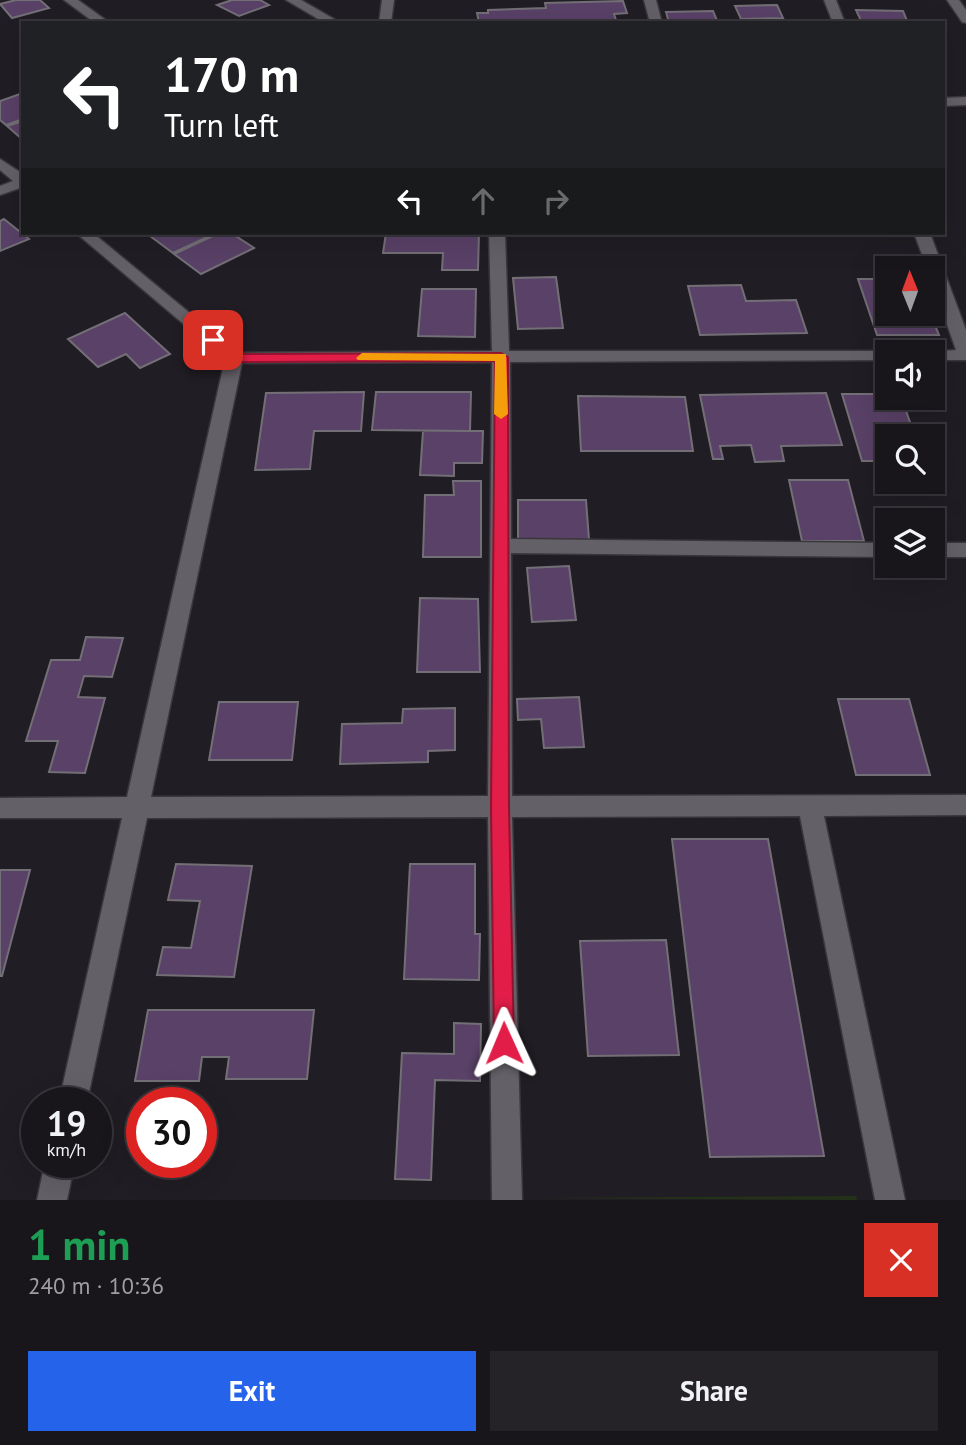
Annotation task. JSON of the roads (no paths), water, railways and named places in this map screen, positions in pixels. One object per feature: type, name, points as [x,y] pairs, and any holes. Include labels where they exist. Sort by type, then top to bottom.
[{"type":"street","points":[[71,0],[101,21]]},
{"type":"street","points":[[292,0],[331,21]]},
{"type":"street","points":[[385,21],[388,0]]},
{"type":"street","points":[[650,0],[655,21]]},
{"type":"street","points":[[830,0],[838,21]]},
{"type":"street","points":[[953,0],[966,19]]},
{"type":"street","points":[[945,102],[966,101]]},
{"type":"street","points":[[0,163],[21,180]]},
{"type":"street","points":[[0,191],[21,183]]},
{"type":"street","points":[[86,235],[234,358],[875,355]]},
{"type":"street","points":[[497,235],[501,357],[500,807],[507,1200]]},
{"type":"street","points":[[923,235],[966,354],[945,355]]},
{"type":"street","points":[[76,1087],[234,358]]},
{"type":"street","points":[[501,546],[875,550]]},
{"type":"street","points":[[945,550],[966,550]]},
{"type":"street","points":[[0,808],[966,805]]},
{"type":"street","points":[[810,806],[890,1200]]},
{"type":"street","points":[[52,1200],[57,1178]]}]
